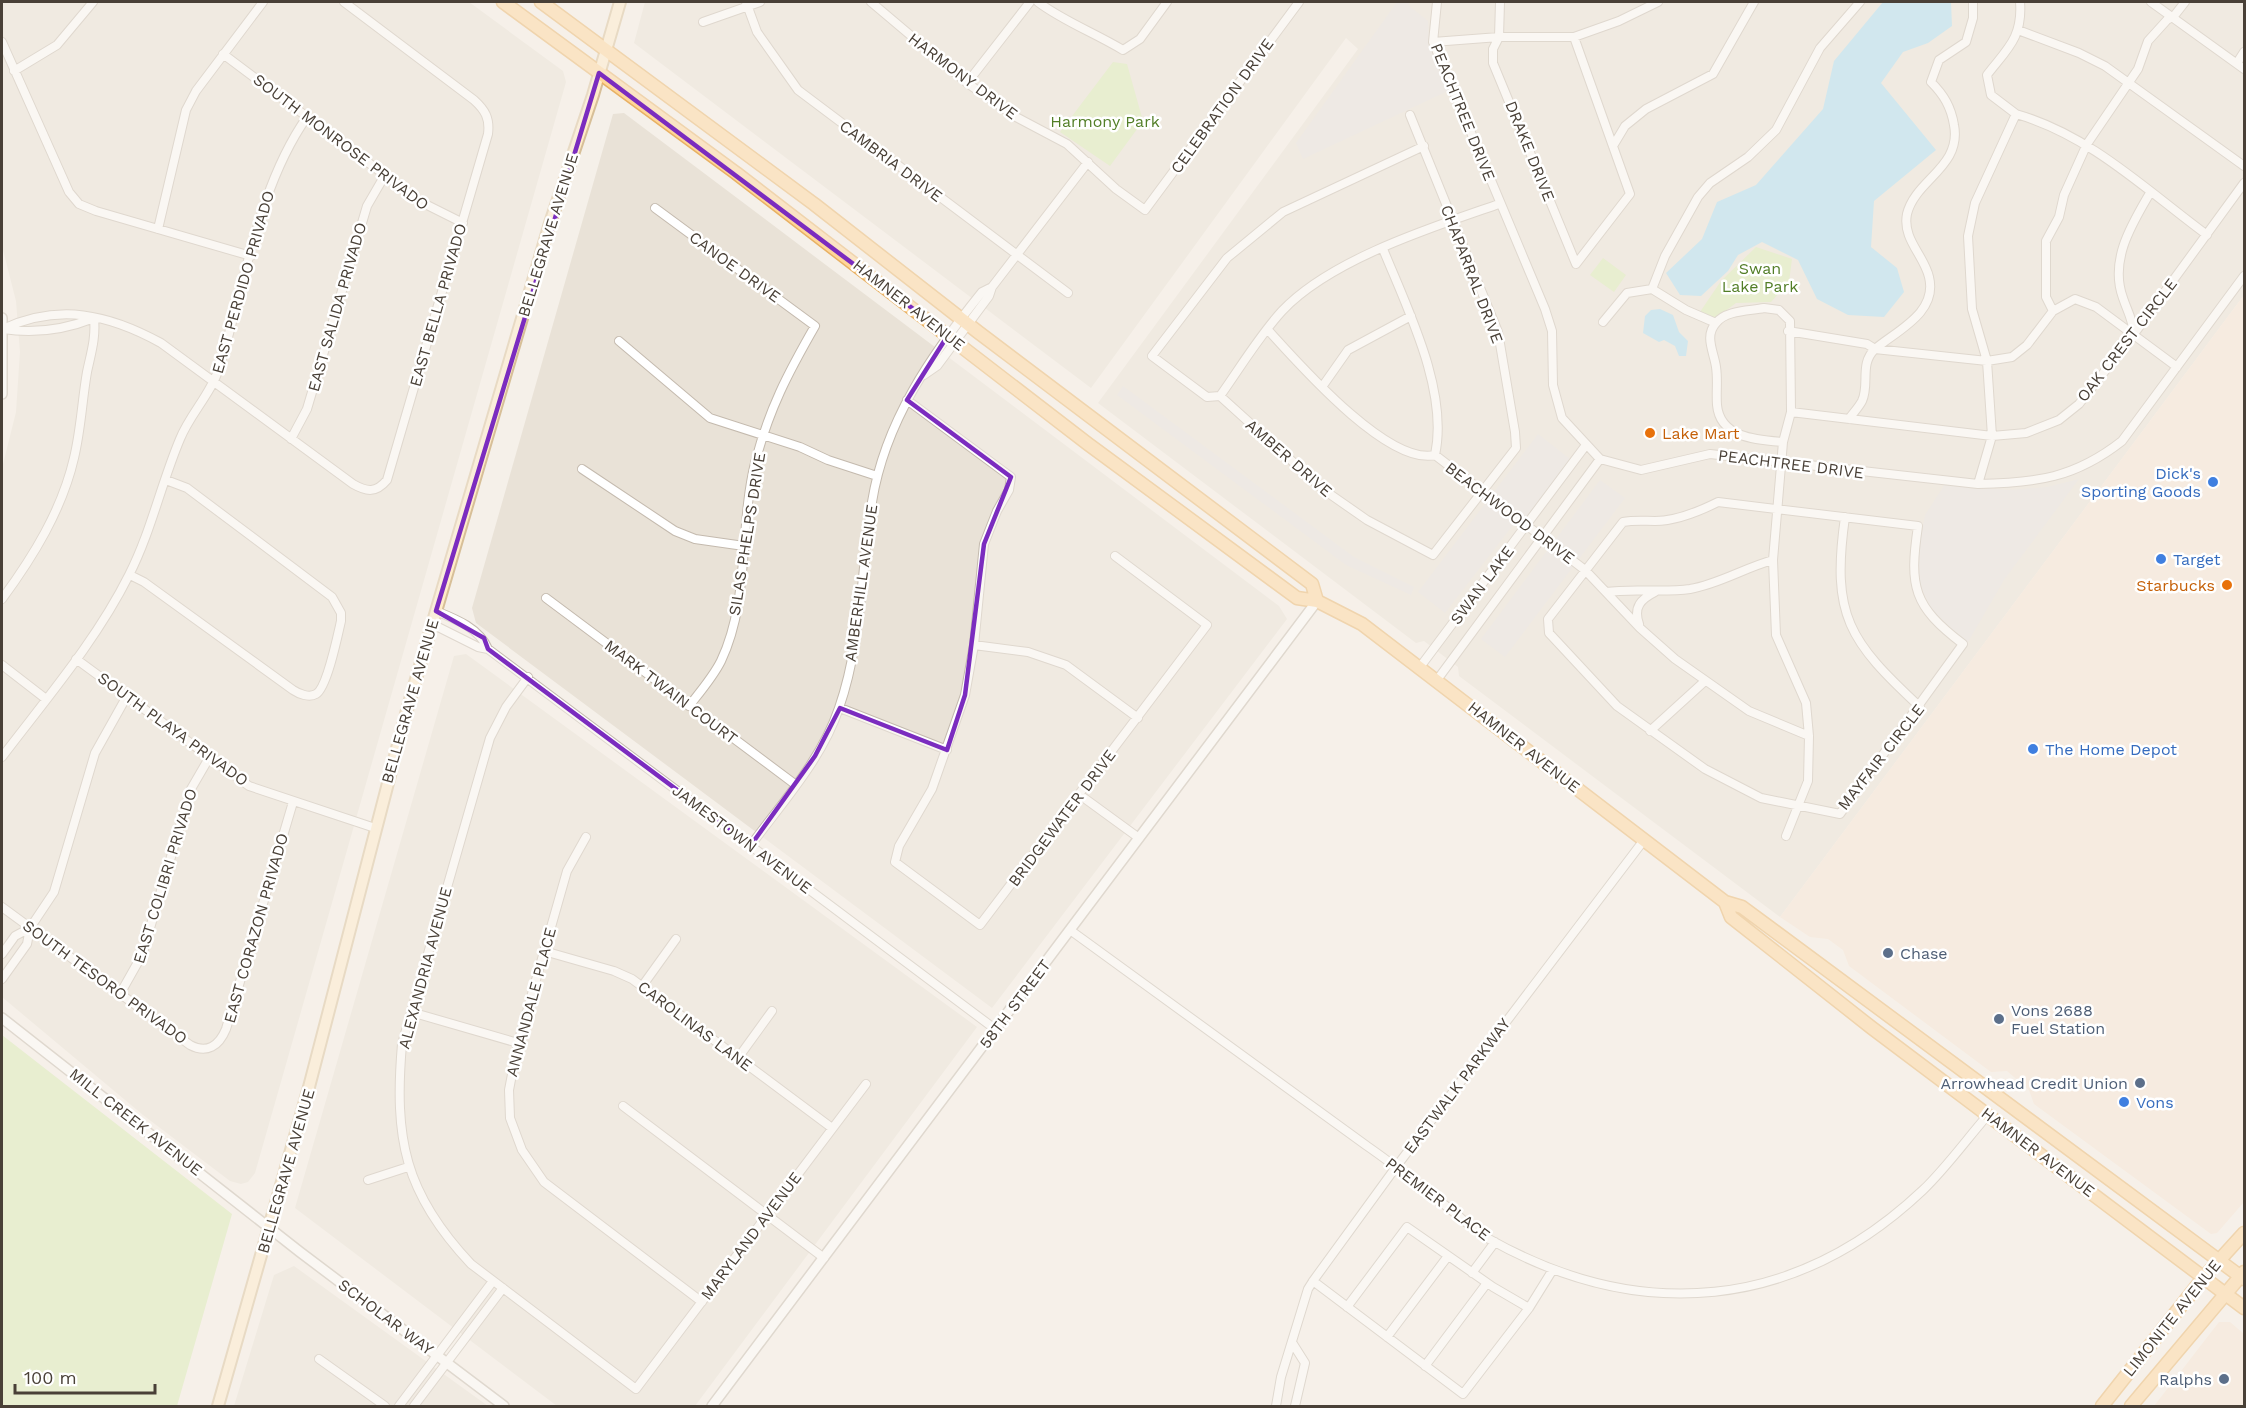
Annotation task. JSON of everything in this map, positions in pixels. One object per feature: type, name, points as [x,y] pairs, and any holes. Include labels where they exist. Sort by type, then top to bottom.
[{"type":"main road","name":"HAMNER AVENUE","points":[[503,2],[736,173],[1297,598],[1317,601],[1362,624],[1725,902],[1742,907],[2243,1276]]},
{"type":"main road","name":"HAMNER AVENUE","points":[[541,2],[814,204],[964,321],[1312,584],[1317,601]]},
{"type":"main road","name":"BELLEGRAVE AVENUE","points":[[218,1407],[309,1087],[375,828],[432,624],[550,223],[620,2]]},
{"type":"main road","name":"HAMNER AVENUE","points":[[1725,902],[1731,917],[1987,1116],[2244,1308]]},
{"type":"main road","points":[[1744,927],[1760,930],[1806,965],[1820,965]]},
{"type":"main road","name":"LIMONITE AVENUE","points":[[2102,1407],[2204,1277],[2244,1233]]},
{"type":"main road","name":"LIMONITE AVENUE","points":[[2131,1407],[2225,1293],[2243,1276]]},
{"type":"street","points":[[14,70],[57,45],[93,2]]},
{"type":"street","points":[[158,229],[186,110],[223,54],[263,2]]},
{"type":"street","name":"EAST BELLA PRIVADO","points":[[291,439],[364,490],[375,490],[389,476],[488,134],[487,115],[474,100],[344,2]]},
{"type":"street","points":[[703,22],[747,4],[760,2]]},
{"type":"street","name":"HARMONY DRIVE","points":[[871,2],[967,83],[1016,117],[1067,144],[1116,189],[1145,210]]},
{"type":"street","points":[[967,83],[1030,2]]},
{"type":"street","points":[[1038,2],[1055,15],[1087,29],[1123,50],[1140,39],[1167,2]]},
{"type":"street","name":"CELEBRATION DRIVE","points":[[1145,210],[1299,2]]},
{"type":"street","name":"PEACHTREE DRIVE","points":[[1437,2],[1433,42],[1552,331],[1553,385],[1562,418],[1600,459],[1641,470],[1710,454],[1978,484],[2020,483],[2059,476],[2098,460],[2122,441],[2244,276]]},
{"type":"street","name":"DRAKE DRIVE","points":[[1500,2],[1498,37],[1493,50],[1493,63],[1576,264],[1630,194],[1613,146]]},
{"type":"street","points":[[1433,42],[1498,37],[1574,37],[1619,21],[1658,2]]},
{"type":"street","points":[[1613,146],[1624,126],[1646,109],[1713,74],[1754,2]]},
{"type":"street","points":[[1652,289],[1665,256],[1698,197],[1710,183],[1749,157],[1776,130],[1820,48],[1860,2]]},
{"type":"street","points":[[1848,419],[1863,399],[1866,360],[1875,349],[1903,331],[1924,306],[1929,292],[1929,278],[1908,235],[1908,212],[1914,199],[1945,164],[1957,139],[1953,115],[1944,95],[1931,82],[1939,60],[1966,42],[1973,18],[1973,2]]},
{"type":"street","points":[[2020,2],[2018,30],[2000,62],[1986,75],[1991,95],[2016,114],[2044,122],[2087,144],[2207,235]]},
{"type":"street","points":[[2151,2],[2174,16],[2244,69]]},
{"type":"street","points":[[2053,311],[2046,297],[2046,241],[2059,217],[2064,195],[2087,144],[2130,84],[2148,41],[2185,2]]},
{"type":"street","name":"CAMBRIA DRIVE","points":[[747,4],[757,32],[798,90],[1068,293]]},
{"type":"street","points":[[2018,30],[2079,53],[2105,66],[2244,166]]},
{"type":"street","points":[[1574,37],[1613,146]]},
{"type":"street","points":[[2,42],[73,198],[88,208],[251,256]]},
{"type":"street","points":[[2236,63],[2244,52]]},
{"type":"street","name":"SOUTH MONROSE PRIVADO","points":[[223,54],[434,211],[463,222]]},
{"type":"street","points":[[1978,484],[1992,436],[1987,361],[1972,309],[1968,236],[1975,203],[2016,114]]},
{"type":"street","name":"CHAPARRAL DRIVE","points":[[1410,115],[1498,332],[1516,448],[1434,555]]},
{"type":"street","name":"EAST PERDIDO PRIVADO","points":[[2,757],[76,659],[106,616],[130,575],[184,429],[214,382],[279,164],[307,117]]},
{"type":"street","name":"AMBER DRIVE","points":[[1424,146],[1283,212],[1227,258],[1152,356],[1207,397],[1220,396],[1324,490],[1367,520],[1434,555]]},
{"type":"street","name":"AMBERHILL AVENUE","points":[[751,845],[796,785],[829,731],[840,708],[856,637],[864,553],[877,476],[896,422],[923,376],[930,358],[952,338],[964,321],[989,296],[992,287],[1016,254],[1088,162]]},
{"type":"street","name":"EAST SALIDA PRIVADO","points":[[291,439],[307,409],[367,206],[385,176]]},
{"type":"street","name":"OAK CREST CIRCLE","points":[[1791,412],[1992,436],[2026,433],[2059,420],[2079,404],[2134,334],[2244,183]]},
{"type":"street","points":[[2134,334],[2131,314],[2122,298],[2119,264],[2127,232],[2150,193]]},
{"type":"street","points":[[1220,396],[1283,310],[1321,280],[1349,263],[1452,220],[1499,204]]},
{"type":"street","name":"CANOE DRIVE","points":[[655,208],[815,326]]},
{"type":"street","points":[[1383,249],[1410,316],[1431,378],[1440,435],[1435,455]]},
{"type":"street","points":[[1603,322],[1627,293],[1652,289],[1686,310],[1716,323]]},
{"type":"street","points":[[1788,331],[1868,344],[1875,349],[1987,361],[2012,357],[2027,345],[2053,311],[2075,299],[2096,306],[2177,367]]},
{"type":"street","points":[[1783,442],[1756,440],[1738,435],[1718,414],[1717,374],[1710,335],[1716,323],[1735,313],[1764,308],[1779,310],[1790,321],[1788,331],[1791,412],[1783,442],[1773,560],[1776,635],[1806,703],[1809,736],[1808,781],[1786,836]]},
{"type":"street","points":[[2,329],[24,319],[71,312],[130,328],[154,339],[291,439]]},
{"type":"street","points":[[1322,387],[1348,350],[1410,316]]},
{"type":"street","points":[[2,318],[2,394]]},
{"type":"street","points":[[2,329],[26,333],[72,326],[94,318]]},
{"type":"street","points":[[2,599],[43,536],[68,479],[78,439],[87,373],[95,341],[94,318]]},
{"type":"street","name":"SILAS PHELPS DRIVE","points":[[689,706],[720,662],[730,637],[739,597],[755,465],[773,405],[789,368],[815,326]]},
{"type":"street","name":"BEACHWOOD DRIVE","points":[[1268,330],[1322,387],[1388,443],[1424,458],[1435,455],[1483,491],[1585,570],[1640,628],[1705,681],[1749,711],[1809,736]]},
{"type":"street","points":[[619,341],[710,418],[800,447],[828,460],[877,476]]},
{"type":"street","points":[[840,708],[947,750],[964,695],[974,645],[984,544],[997,511],[1009,490],[1011,477],[907,400]]},
{"type":"street","name":"SWAN LAKE","points":[[1420,667],[1586,445]]},
{"type":"street","name":"SWAN LAKE","points":[[1437,680],[1600,459]]},
{"type":"street","points":[[582,469],[675,531],[695,539],[744,546]]},
{"type":"street","points":[[130,575],[144,582],[280,683],[299,693],[317,694],[326,679],[341,613],[332,597],[187,488],[165,480]]},
{"type":"street","points":[[1798,807],[1761,798],[1705,769],[1650,731],[1617,706],[1549,633],[1548,618],[1623,522],[1673,518],[1702,510],[1718,502],[1845,517],[1839,576],[1843,603],[1862,648],[1880,670],[1920,707]]},
{"type":"street","name":"MAYFAIR CIRCLE","points":[[1798,807],[1840,814],[1920,707],[1963,644],[1936,624],[1916,596],[1913,561],[1918,526],[1845,517]]},
{"type":"street","name":"BRIDGEWATER DRIVE","points":[[947,750],[932,789],[899,846],[895,862],[980,926],[1208,625],[1115,556]]},
{"type":"street","points":[[1606,592],[1656,591],[1711,585],[1747,567],[1773,560]]},
{"type":"street","points":[[1640,628],[1637,609],[1643,598],[1656,591]]},
{"type":"street","name":"MARK TWAIN COURT","points":[[546,598],[796,785]]},
{"type":"street","name":"58TH STREET","points":[[712,1407],[1317,601]]},
{"type":"street","name":"JAMESTOWN AVENUE","points":[[436,611],[460,621],[484,638],[488,648]]},
{"type":"street","name":"JAMESTOWN AVENUE","points":[[432,624],[478,647],[488,648],[995,1029]]},
{"type":"street","points":[[974,645],[1028,652],[1066,665],[1138,718]]},
{"type":"street","name":"SOUTH PLAYA PRIVADO","points":[[76,659],[249,786],[375,828]]},
{"type":"street","points":[[2,665],[46,699]]},
{"type":"street","name":"ALEXANDRIA AVENUE","points":[[528,677],[506,707],[490,738],[411,1012],[402,1044],[399,1080],[400,1125],[408,1167],[425,1202],[450,1241],[471,1263],[636,1389]]},
{"type":"street","points":[[1650,731],[1705,681]]},
{"type":"street","points":[[2,979],[27,944],[30,928],[54,892],[95,753],[127,696]]},
{"type":"street","name":"EAST COLIBRI PRIVADO","points":[[120,994],[142,954],[191,789],[209,758]]},
{"type":"street","points":[[1080,795],[1139,838]]},
{"type":"street","name":"EAST CORAZON PRIVADO","points":[[211,1048],[220,1040],[226,1029],[293,802]]},
{"type":"street","name":"ANNANDALE PLACE","points":[[586,837],[567,871],[511,1069],[508,1105],[515,1134],[535,1170],[555,1192],[702,1302]]},
{"type":"street","name":"EASTWALK PARKWAY","points":[[1276,1407],[1281,1377],[1308,1289],[1313,1281],[1396,1167],[1644,840]]},
{"type":"street","name":"SOUTH TESORO PRIVADO","points":[[2,907],[190,1045],[200,1049],[211,1048]]},
{"type":"street","points":[[2,954],[15,936],[30,928]]},
{"type":"street","name":"PREMIER PLACE","points":[[1070,930],[1396,1167],[1495,1242],[1552,1271],[1627,1290],[1687,1294],[1754,1287],[1808,1269],[1857,1242],[1923,1190],[1987,1116]]},
{"type":"street","points":[[643,985],[676,939]]},
{"type":"street","name":"CAROLINAS LANE","points":[[544,951],[614,971],[643,985],[832,1128]]},
{"type":"street","points":[[738,1058],[772,1011]]},
{"type":"street","points":[[411,1012],[518,1043]]},
{"type":"street","name":"MILL CREEK AVENUE","points":[[2,1018],[270,1226]]},
{"type":"street","name":"MARYLAND AVENUE","points":[[636,1389],[866,1083]]},
{"type":"street","points":[[623,1106],[824,1258]]},
{"type":"street","points":[[368,1180],[408,1167]]},
{"type":"street","name":"SCHOLAR WAY","points":[[270,1226],[504,1407]]},
{"type":"street","points":[[1347,1307],[1407,1227],[1487,1283],[1529,1308]]},
{"type":"street","points":[[1472,1273],[1495,1242]]},
{"type":"street","points":[[1387,1337],[1448,1256]]},
{"type":"street","points":[[1313,1281],[1463,1394],[1529,1308],[1552,1271]]},
{"type":"street","points":[[399,1407],[494,1281]]},
{"type":"street","points":[[1425,1366],[1487,1283]]},
{"type":"street","points":[[414,1407],[503,1288]]},
{"type":"street","points":[[1293,1344],[1305,1363],[1295,1407]]},
{"type":"street","points":[[319,1359],[385,1407]]},
{"type":"highlighted area","points":[[599,73],[948,335],[907,400],[1011,477],[984,544],[965,695],[947,750],[840,708],[815,756],[751,845],[488,649],[484,638],[436,611]]},
{"type":"shaded area","points":[[2,2],[469,2],[563,71],[566,82],[255,1173],[248,1182],[241,1184],[230,1181],[143,1115],[2,997],[2,468],[16,412],[20,352],[16,301],[2,246]]},
{"type":"shaded area","points":[[645,2],[2244,2],[2244,295],[1780,917],[1459,676],[1458,667],[1424,641],[1416,643],[1098,403],[1358,49],[1346,38],[1091,388],[634,43]]},
{"type":"shaded area","points":[[1397,2],[1410,2],[1408,5],[1428,21],[1429,43],[1450,90],[1303,159],[1296,143]]},
{"type":"shaded area","points":[[624,113],[1279,606],[1287,619],[992,1008],[476,623],[472,608],[613,114]]},
{"type":"shaded area","points":[[2244,295],[2244,1202],[2217,1233],[2211,1234],[2034,1104],[2029,1090],[2007,1071],[1991,1072],[1849,966],[1843,950],[1828,939],[1810,937],[1780,917]]},
{"type":"shaded area","points":[[1123,386],[1354,557],[1414,587],[1411,595],[1346,565],[1117,395]]},
{"type":"shaded area","points":[[1538,434],[1570,459],[1529,516],[1520,516],[1445,613],[1418,592]]},
{"type":"shaded area","points":[[2079,479],[2004,580],[1968,642],[1934,616],[1918,580],[1919,548],[1925,515],[1945,484],[2007,490],[2047,487]]},
{"type":"shaded area","points":[[1600,480],[1625,498],[1505,657],[1481,639]]},
{"type":"shaded area","points":[[466,654],[977,1027],[695,1406],[557,1406],[295,1208],[454,656]]},
{"type":"shaded area","points":[[294,1266],[488,1406],[234,1406],[274,1275]]},
{"type":"shaded area","points":[[2219,1322],[2230,1322],[2244,1334],[2244,1406],[2154,1406]]},
{"type":"green space","name":"Harmony Park","points":[[1113,62],[1127,64],[1143,121],[1110,166],[1060,132]]},
{"type":"green space","name":"Swan Lake Park","points":[[1756,247],[1792,259],[1789,282],[1771,302],[1736,303],[1716,318],[1700,312],[1721,281]]},
{"type":"green space","points":[[1603,258],[1626,275],[1614,292],[1590,275]]},
{"type":"green space","points":[[2,1035],[232,1214],[177,1406],[2,1406]]},
{"type":"water","points":[[1883,2],[1951,2],[1952,26],[1928,43],[1903,52],[1881,83],[1936,150],[1874,201],[1871,247],[1897,268],[1904,292],[1884,317],[1848,315],[1817,299],[1798,260],[1762,242],[1738,255],[1728,271],[1701,296],[1680,295],[1666,273],[1702,239],[1717,202],[1756,185],[1823,109],[1834,61]]},
{"type":"water","points":[[1660,309],[1673,315],[1679,332],[1688,341],[1686,356],[1679,356],[1675,346],[1664,340],[1659,342],[1643,333],[1645,316],[1651,310]]},
{"type":"place","name":"Lake Mart","points":[[1650,433]]},
{"type":"place","name":"Dick's Sporting Goods","points":[[2213,482]]},
{"type":"place","name":"Target","points":[[2161,559]]},
{"type":"place","name":"Starbucks","points":[[2227,585]]},
{"type":"place","name":"The Home Depot","points":[[2033,749]]},
{"type":"place","name":"Chase","points":[[1888,953]]},
{"type":"place","name":"Vons 2688 Fuel Station","points":[[1999,1019]]},
{"type":"place","name":"Arrowhead Credit Union","points":[[2140,1083]]},
{"type":"place","name":"Vons","points":[[2124,1102]]},
{"type":"place","name":"Ralphs","points":[[2224,1379]]}]
